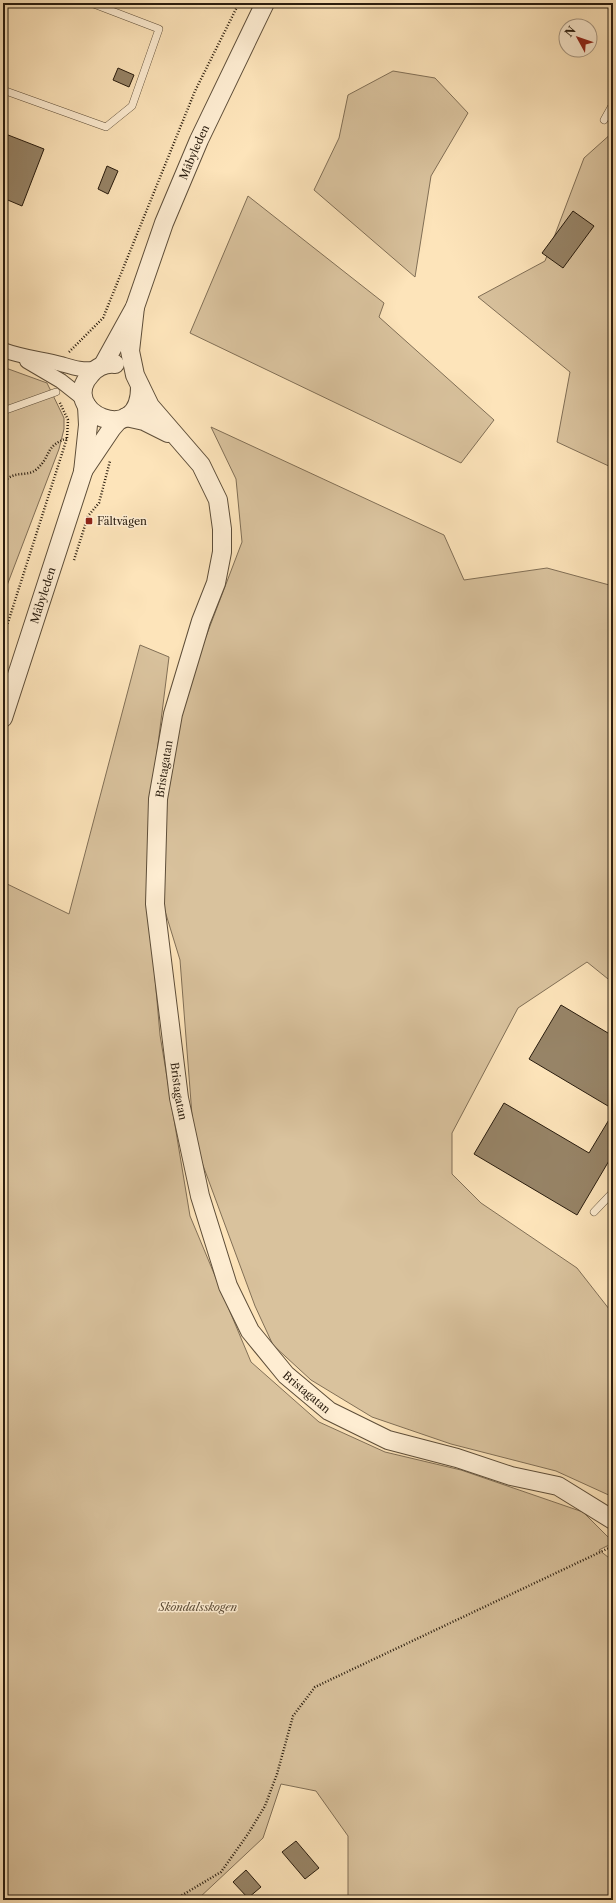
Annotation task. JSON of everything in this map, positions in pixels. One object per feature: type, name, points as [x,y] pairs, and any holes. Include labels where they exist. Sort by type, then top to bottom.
[{"type":"street","name":"Måbyleden","points":[[3,718],[83,472],[88,425],[84,385],[88,377],[99,367],[135,307],[164,223],[196,147],[265,3]]},
{"type":"street","name":"Måbyleden","points":[[83,472],[112,428],[134,410],[140,398],[130,351],[135,307]]},
{"type":"street","points":[[3,350],[18,356],[61,382],[86,403],[91,412],[101,419],[110,421],[123,418]]},
{"type":"street","points":[[18,356],[62,364],[78,370],[114,364],[125,367],[137,381]]},
{"type":"street","name":"Bristagatan","points":[[137,381],[150,406],[201,465],[218,500],[222,529],[222,552],[216,583],[201,621],[173,714],[158,799],[155,904],[179,1098],[200,1196],[228,1286],[250,1331],[286,1375],[329,1412],[388,1440],[457,1458],[511,1476],[558,1486],[613,1520]]},
{"type":"street","name":"Bristagatan","points":[[123,418],[158,427],[180,441]]},
{"type":"lane","points":[[3,90],[106,127],[132,106],[160,29],[91,3]]},
{"type":"lane","points":[[604,120],[613,104]]},
{"type":"lane","points":[[3,412],[56,392]]},
{"type":"lane","points":[[594,1212],[613,1192]]},
{"type":"path","points":[[108,306],[195,91],[239,3]]},
{"type":"path","points":[[3,483],[14,474],[26,474],[36,470],[51,446],[67,438]]},
{"type":"path","points":[[3,638],[64,453]]},
{"type":"path","points":[[74,560],[88,516],[99,503],[112,455]]},
{"type":"path","points":[[174,1900],[221,1872],[248,1834],[265,1806],[293,1716],[315,1687],[613,1546]]},
{"type":"green space","points":[[393,71],[435,78],[468,113],[431,176],[415,277],[314,190],[339,138],[348,95]]},
{"type":"green space","points":[[613,132],[613,468],[557,442],[570,372],[478,297],[545,261],[584,158]]},
{"type":"green space","points":[[248,196],[384,303],[379,317],[494,420],[461,463],[190,333]]},
{"type":"green space","points":[[3,367],[47,383],[64,418],[64,429],[59,449],[3,596]]},
{"type":"green space","points":[[211,427],[444,535],[464,580],[547,568],[613,586],[613,983],[587,962],[518,1008],[452,1133],[452,1174],[481,1203],[577,1268],[613,1314],[613,1497],[556,1471],[451,1444],[372,1417],[311,1380],[273,1345],[255,1306],[194,1141],[180,960],[161,898],[165,772],[202,647],[242,542],[236,479]]},
{"type":"green space","name":"Sköndalsskogen","points":[[140,645],[169,657],[154,776],[148,898],[160,1035],[190,1216],[251,1362],[319,1422],[385,1452],[461,1470],[583,1512],[613,1542],[599,1550],[613,1561],[613,1900],[348,1900],[348,1836],[316,1791],[281,1784],[263,1838],[198,1899],[199,1900],[3,1900],[3,882],[69,914]]},
{"type":"building","points":[[118,68],[134,75],[129,87],[113,80]]},
{"type":"building","points":[[3,133],[44,149],[22,206],[3,198]]},
{"type":"building","points":[[107,166],[118,171],[108,194],[98,189]]},
{"type":"building","points":[[573,211],[594,226],[563,268],[542,253]]},
{"type":"building","points":[[561,1005],[613,1036],[613,1109],[529,1059]]},
{"type":"building","points":[[504,1103],[589,1153],[613,1113],[613,1154],[577,1215],[474,1154]]},
{"type":"building","points":[[296,1841],[319,1868],[305,1879],[282,1852]]},
{"type":"building","points":[[246,1870],[261,1887],[248,1898],[233,1882]]},
{"type":"place","name":"Fältvägen","points":[[89,521]]}]
